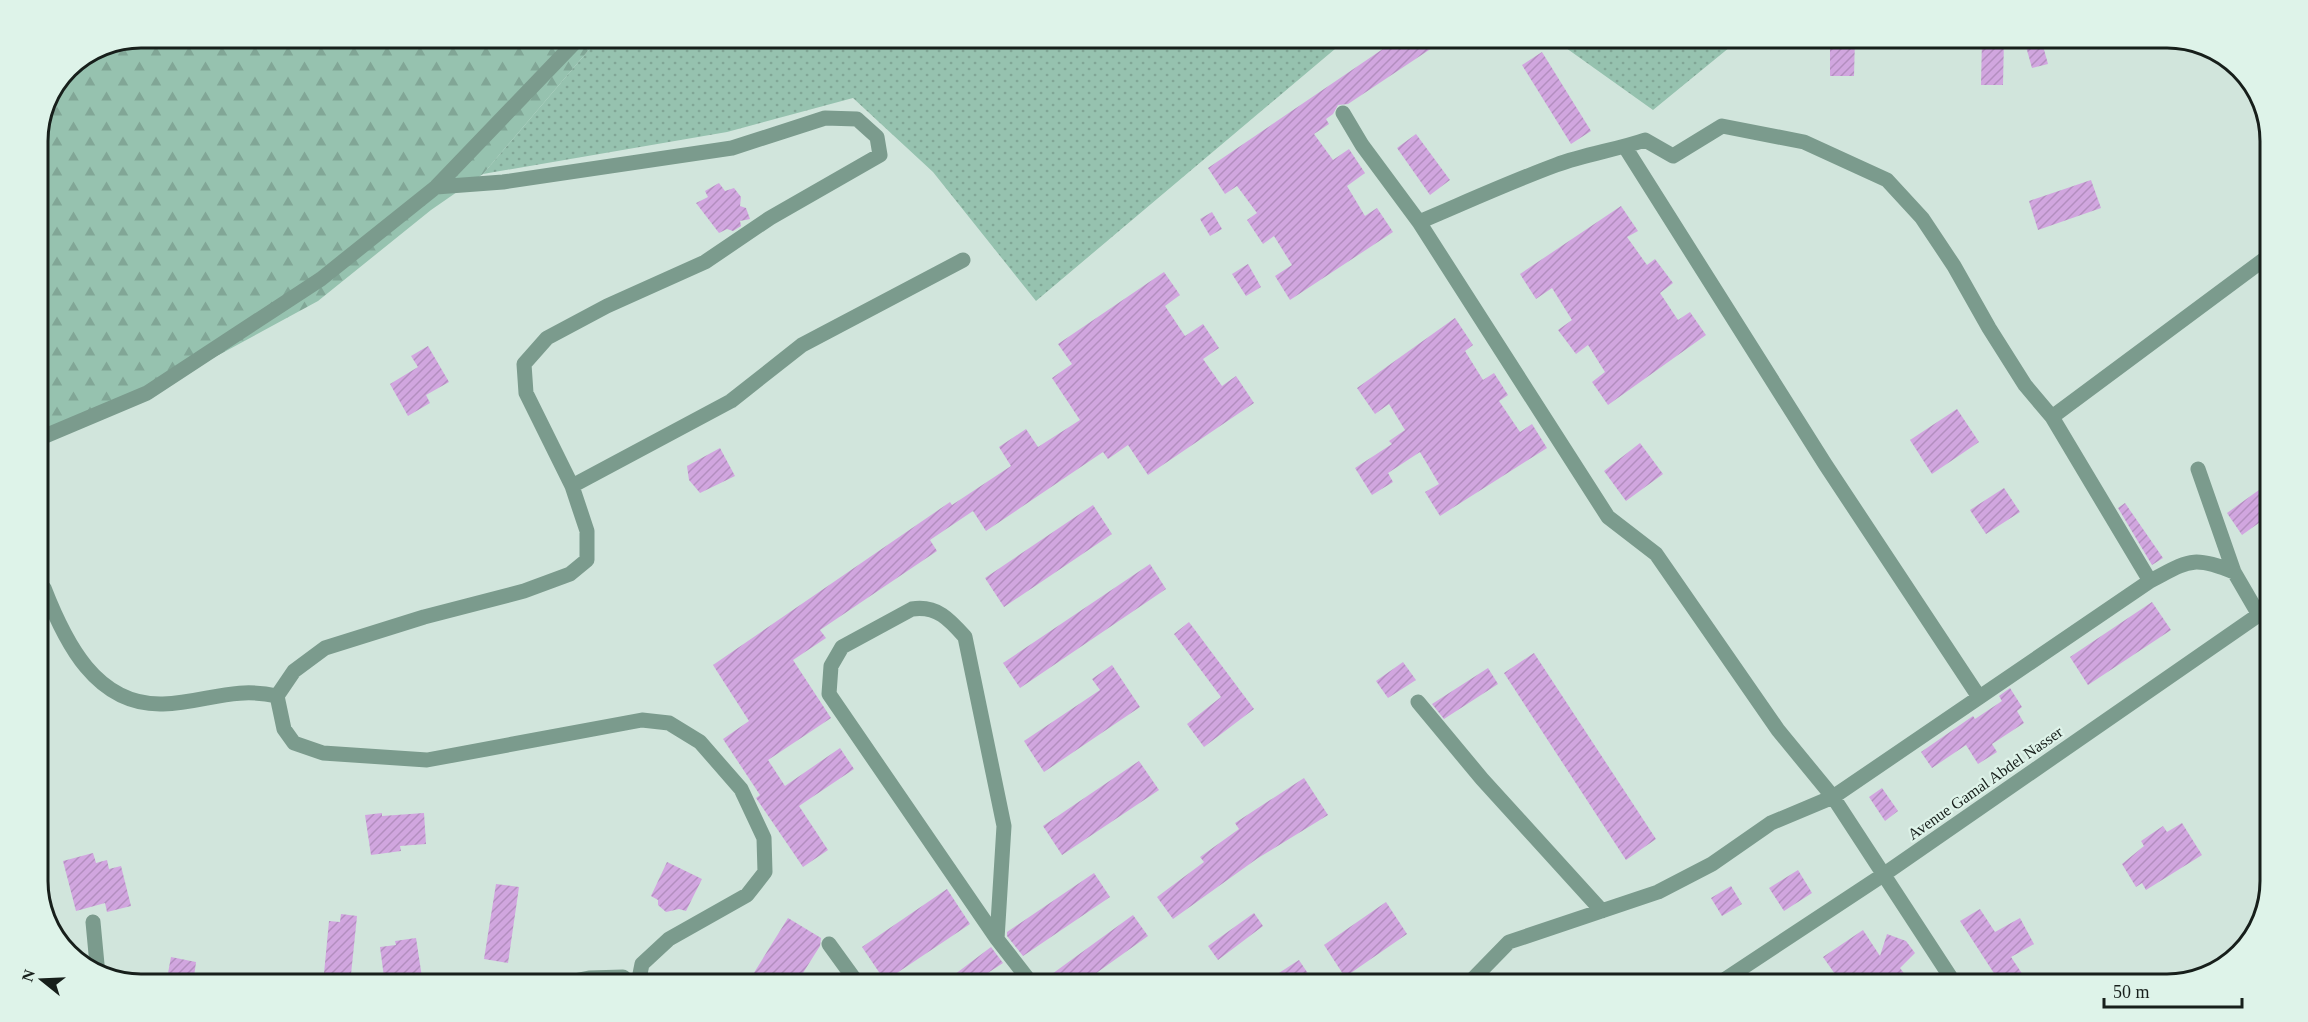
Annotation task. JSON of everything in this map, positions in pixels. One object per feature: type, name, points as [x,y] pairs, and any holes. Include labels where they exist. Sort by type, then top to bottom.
[{"type":"street","points":[[48,435],[147,393],[321,279],[436,187],[569,48]]},
{"type":"street","points":[[1342,112],[1362,145],[1419,222],[1608,517],[1656,554],[1778,730],[1833,796],[1948,974]]},
{"type":"street","points":[[436,187],[503,182],[732,148],[825,118],[857,119],[877,137],[880,155],[770,218],[705,262],[607,306],[547,338],[524,364],[526,393],[572,486],[587,531],[587,560],[570,574],[524,591],[424,617],[325,648],[294,671],[277,696],[284,729],[294,743],[323,753],[427,760],[642,720],[669,723],[700,742],[741,789],[765,838],[765,872],[747,895],[669,939],[642,964],[640,974]]},
{"type":"street","points":[[1419,222],[1557,164],[1607,149],[1625,147],[1645,140],[1673,156],[1722,126],[1804,142],[1887,180],[1922,218],[1954,266],[2025,385],[2052,417],[2150,581]]},
{"type":"street","points":[[1625,147],[1825,464],[1979,697]]},
{"type":"street","points":[[572,486],[730,401],[802,345],[963,260]]},
{"type":"street","points":[[2052,417],[2260,262]]},
{"type":"street","points":[[2198,470],[2234,572],[2260,605]]},
{"type":"street","points":[[1478,974],[1509,942],[1658,892],[1712,864],[1772,823],[1833,796],[2150,581],[2193,562],[2208,561],[2234,572]]},
{"type":"street","points":[[48,598],[58,622],[88,671],[119,697],[162,705],[253,691],[277,696]]},
{"type":"street","points":[[997,939],[1004,826],[965,637],[947,616],[925,607],[912,609],[842,647],[831,666],[829,694],[997,939],[1024,974]]},
{"type":"street","name":"Avenue Gamal Abdel Nasser","points":[[1733,974],[1883,876],[2260,614]]},
{"type":"street","points":[[1418,702],[1482,779],[1602,911]]},
{"type":"street","points":[[93,922],[98,964]]},
{"type":"street","points":[[830,944],[851,974]]},
{"type":"green space","points":[[141,48],[590,48],[483,174],[431,210],[318,301],[154,390],[48,434],[48,135],[55,105],[64,89],[75,75],[89,64],[105,55]]},
{"type":"green space","points":[[590,48],[1336,48],[1036,301],[933,172],[853,98],[727,132],[483,174]]},
{"type":"green space","points":[[1566,48],[1729,48],[1653,110]]},
{"type":"building","points":[[1384,48],[1432,48],[1348,104],[1338,105],[1333,114],[1326,119],[1329,124],[1314,134],[1333,160],[1349,149],[1365,173],[1347,186],[1365,216],[1377,208],[1393,232],[1290,300],[1275,276],[1292,265],[1274,236],[1263,244],[1247,220],[1257,213],[1237,186],[1225,194],[1208,168]]},
{"type":"building","points":[[1830,48],[1855,48],[1854,76],[1830,76]]},
{"type":"building","points":[[1982,48],[2004,48],[2003,85],[1981,85]]},
{"type":"building","points":[[2026,48],[2044,48],[2048,64],[2032,68]]},
{"type":"building","points":[[1542,52],[1591,131],[1571,144],[1522,65]]},
{"type":"building","points":[[1416,134],[1450,180],[1430,195],[1397,148]]},
{"type":"building","points":[[2091,180],[2101,208],[2038,230],[2029,201]]},
{"type":"building","points":[[719,183],[725,191],[734,188],[741,197],[740,206],[746,208],[750,219],[740,221],[741,226],[733,231],[727,229],[719,233],[696,203],[708,197],[705,191]]},
{"type":"building","points":[[1621,206],[1638,231],[1627,237],[1647,265],[1655,259],[1673,283],[1660,293],[1678,320],[1690,312],[1706,335],[1608,405],[1592,382],[1605,372],[1588,345],[1576,354],[1558,330],[1572,320],[1552,288],[1536,299],[1520,274]]},
{"type":"building","points":[[1212,212],[1222,229],[1210,236],[1200,219]]},
{"type":"building","points":[[1248,264],[1261,287],[1246,296],[1232,274]]},
{"type":"building","points":[[1164,272],[1180,295],[1165,306],[1185,336],[1203,324],[1219,348],[1203,359],[1222,386],[1236,376],[1254,403],[1148,475],[1128,445],[1108,459],[1103,452],[986,531],[973,511],[930,540],[937,551],[820,630],[826,638],[793,660],[831,718],[768,760],[785,786],[840,748],[854,769],[799,806],[828,850],[803,867],[756,798],[760,795],[723,739],[749,721],[713,665],[950,502],[952,505],[1011,466],[999,447],[1026,429],[1038,447],[1080,420],[1052,378],[1072,364],[1058,344]]},
{"type":"building","points":[[1455,318],[1473,345],[1465,351],[1483,380],[1494,373],[1508,395],[1499,401],[1520,432],[1532,424],[1547,448],[1440,516],[1425,492],[1439,484],[1420,452],[1388,473],[1393,482],[1372,495],[1355,468],[1392,444],[1389,441],[1405,430],[1389,404],[1375,414],[1357,388]]},
{"type":"building","points":[[428,346],[449,382],[426,395],[430,403],[408,416],[390,384],[418,367],[411,356]]},
{"type":"building","points":[[1957,409],[1979,442],[1932,474],[1910,440]]},
{"type":"building","points":[[1640,443],[1663,474],[1626,501],[1604,471]]},
{"type":"building","points":[[720,448],[735,476],[700,493],[689,480],[687,466]]},
{"type":"building","points":[[2004,488],[2020,512],[1986,534],[1970,510]]},
{"type":"building","points":[[2260,489],[2260,522],[2242,535],[2227,513]]},
{"type":"building","points":[[2125,503],[2163,558],[2152,565],[2118,508]]},
{"type":"building","points":[[1093,505],[1112,534],[1004,607],[985,578]]},
{"type":"building","points":[[1150,564],[1166,589],[1020,688],[1003,663]]},
{"type":"building","points":[[2152,602],[2171,630],[2088,685],[2070,657]]},
{"type":"building","points":[[1189,622],[1254,709],[1204,747],[1187,724],[1221,697],[1174,634]]},
{"type":"building","points":[[1534,653],[1656,839],[1626,860],[1504,673]]},
{"type":"building","points":[[1403,662],[1416,680],[1388,698],[1376,681]]},
{"type":"building","points":[[1112,665],[1140,707],[1044,772],[1024,741],[1100,690],[1092,679]]},
{"type":"building","points":[[1488,668],[1498,684],[1444,719],[1432,704]]},
{"type":"building","points":[[2010,688],[2022,707],[2017,711],[2024,723],[1992,744],[1997,752],[1978,764],[1966,745],[1932,768],[1921,752],[1973,716],[1975,719],[2002,701],[1999,696]]},
{"type":"building","points":[[1139,761],[1159,790],[1062,855],[1043,826]]},
{"type":"building","points":[[1304,778],[1328,815],[1258,858],[1173,919],[1157,897],[1204,862],[1200,857],[1239,829],[1235,823]]},
{"type":"building","points":[[1882,788],[1898,811],[1885,821],[1869,797]]},
{"type":"building","points":[[382,813],[382,816],[424,813],[426,844],[400,846],[401,851],[371,855],[365,815]]},
{"type":"building","points":[[2182,823],[2202,855],[2146,890],[2142,883],[2136,887],[2122,864],[2144,846],[2141,841],[2163,826],[2167,832]]},
{"type":"building","points":[[93,853],[96,863],[107,860],[109,869],[121,866],[131,906],[107,912],[105,903],[76,911],[63,861]]},
{"type":"building","points":[[667,862],[702,879],[686,911],[679,909],[666,912],[658,905],[658,900],[651,896]]},
{"type":"building","points":[[1798,870],[1812,893],[1784,911],[1769,888]]},
{"type":"building","points":[[1094,873],[1110,897],[1023,956],[1007,936],[1007,932]]},
{"type":"building","points":[[496,884],[519,887],[508,963],[484,959]]},
{"type":"building","points":[[1731,886],[1742,904],[1722,916],[1711,898]]},
{"type":"building","points":[[947,889],[970,924],[895,974],[880,974],[862,947]]},
{"type":"building","points":[[1386,902],[1407,934],[1349,974],[1343,974],[1324,945]]},
{"type":"building","points":[[1980,909],[1995,932],[2020,918],[2034,944],[2011,957],[2022,974],[1994,974],[1960,921]]},
{"type":"building","points":[[1254,913],[1263,926],[1218,960],[1208,946]]},
{"type":"building","points":[[341,914],[357,916],[351,974],[324,974],[329,921],[340,922]]},
{"type":"building","points":[[1133,915],[1148,936],[1095,974],[1052,974]]},
{"type":"building","points":[[788,918],[821,938],[820,946],[802,974],[753,974]]},
{"type":"building","points":[[1863,930],[1880,956],[1887,934],[1906,941],[1915,953],[1900,968],[1904,974],[1835,974],[1823,957]]},
{"type":"building","points":[[416,938],[421,974],[384,974],[380,947],[396,945],[395,941]]},
{"type":"building","points":[[991,947],[1003,963],[986,974],[955,974]]},
{"type":"building","points":[[171,957],[196,962],[194,974],[168,974]]},
{"type":"building","points":[[1299,960],[1308,974],[1277,974]]}]
